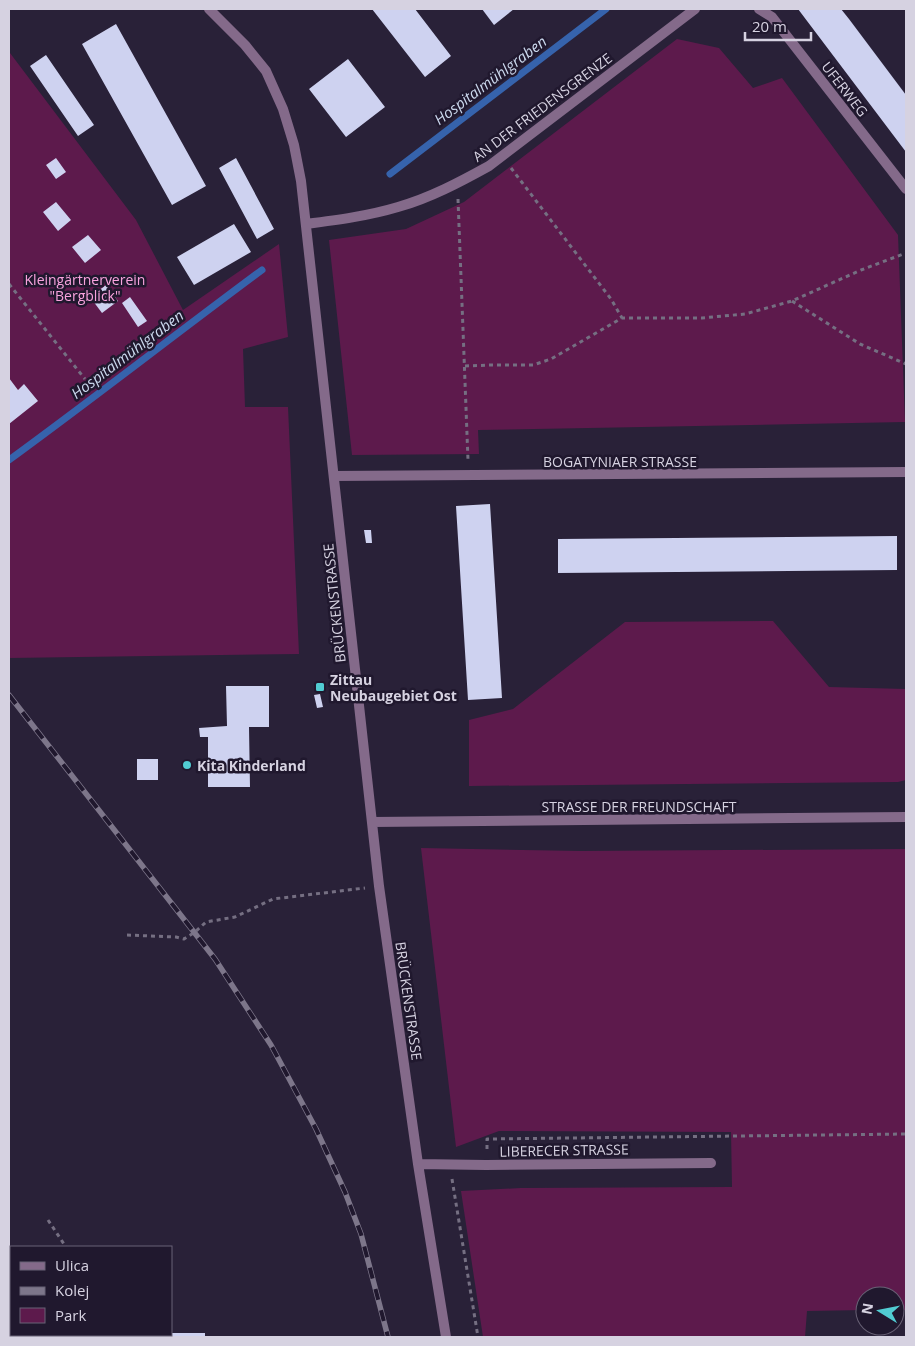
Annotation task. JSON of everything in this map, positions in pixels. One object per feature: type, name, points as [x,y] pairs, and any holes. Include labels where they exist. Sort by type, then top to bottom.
[{"type":"street","name":"BRÜCKENSTRASSE","points":[[209,9],[245,45],[266,71],[283,109],[294,144],[301,181],[378,886],[418,1164],[446,1337]]},
{"type":"street","name":"AN DER FRIEDENSGRENZE","points":[[306,224],[368,215],[398,207],[425,198],[490,166],[695,9]]},
{"type":"street","name":"UFERWEG","points":[[759,9],[772,17],[906,189]]},
{"type":"street","name":"BOGATYNIAER STRASSE","points":[[334,476],[906,472]]},
{"type":"street","name":"STRASSE DER FREUNDSCHAFT","points":[[372,822],[906,817]]},
{"type":"street","name":"LIBERECER STRASSE","points":[[418,1164],[711,1163]]},
{"type":"path","points":[[502,156],[611,299],[622,318]]},
{"type":"path","points":[[458,183],[469,476]]},
{"type":"path","points":[[465,366],[533,366],[551,359],[622,318],[702,318],[745,314],[792,301],[861,270],[906,253]]},
{"type":"path","points":[[9,284],[85,379]]},
{"type":"path","points":[[792,301],[860,344],[906,364]]},
{"type":"path","points":[[127,935],[184,939],[206,922],[235,917],[273,899],[378,886]]},
{"type":"path","points":[[486,1165],[487,1139],[906,1134]]},
{"type":"path","points":[[450,1164],[478,1337]]},
{"type":"path","points":[[48,1220],[65,1246]]},
{"type":"green space","points":[[677,39],[719,48],[753,88],[782,78],[898,235],[905,422],[478,430],[479,454],[352,455],[329,240],[406,229],[464,202]]},
{"type":"green space","name":"Kleingärtnerverein \"Bergblick\"","points":[[10,53],[136,220],[183,310],[279,244],[288,337],[243,349],[245,407],[288,407],[299,654],[9,658]]},
{"type":"green space","points":[[773,621],[829,687],[906,689],[906,780],[898,782],[469,786],[469,720],[513,709],[625,622]]},
{"type":"green space","points":[[421,848],[581,851],[906,849],[906,1310],[905,1286],[855,1286],[855,1310],[807,1311],[805,1337],[483,1337],[461,1191],[521,1188],[732,1187],[731,1132],[499,1131],[456,1147]]},
{"type":"building","points":[[372,9],[415,9],[451,56],[425,77]]},
{"type":"building","points":[[482,9],[514,9],[494,25]]},
{"type":"building","points":[[798,9],[841,9],[849,19],[906,95],[906,152]]},
{"type":"building","points":[[116,24],[206,186],[172,205],[82,44]]},
{"type":"building","points":[[46,55],[94,125],[78,136],[30,66]]},
{"type":"building","points":[[348,59],[385,107],[346,137],[309,89]]},
{"type":"building","points":[[56,158],[66,172],[56,179],[46,165]]},
{"type":"building","points":[[236,158],[274,229],[257,239],[219,168]]},
{"type":"building","points":[[56,202],[71,220],[58,231],[43,212]]},
{"type":"building","points":[[234,224],[251,252],[194,285],[177,257]]},
{"type":"building","points":[[88,235],[101,250],[85,263],[72,247]]},
{"type":"building","points":[[106,285],[118,301],[102,313],[90,297]]},
{"type":"building","points":[[130,297],[147,321],[138,327],[122,303]]},
{"type":"building","points":[[9,378],[18,390],[24,384],[38,401],[9,424]]},
{"type":"building","points":[[490,504],[502,698],[468,700],[456,506]]},
{"type":"building","points":[[364,530],[371,530],[372,543],[366,543]]},
{"type":"building","points":[[897,536],[897,570],[558,573],[558,539]]},
{"type":"building","points":[[226,686],[269,686],[269,727],[249,727],[250,787],[208,787],[208,737],[200,737],[199,728],[227,726]]},
{"type":"building","points":[[320,694],[323,707],[317,708],[314,695]]},
{"type":"building","points":[[137,759],[158,759],[158,780],[137,780]]},
{"type":"building","points":[[172,1333],[205,1333],[205,1337],[168,1337],[172,1336]]},
{"type":"waterway","name":"Hospitalmühlgraben","points":[[390,174],[606,9]]},
{"type":"waterway","name":"Hospitalmühlgraben","points":[[9,460],[262,270]]},
{"type":"railway","points":[[9,695],[215,959],[271,1045],[316,1129],[345,1192],[361,1234],[388,1337]]},
{"type":"place","name":"Zittau Neubaugebiet Ost","points":[[320,687]]},
{"type":"place","name":"Kita Kinderland","points":[[187,765]]}]
